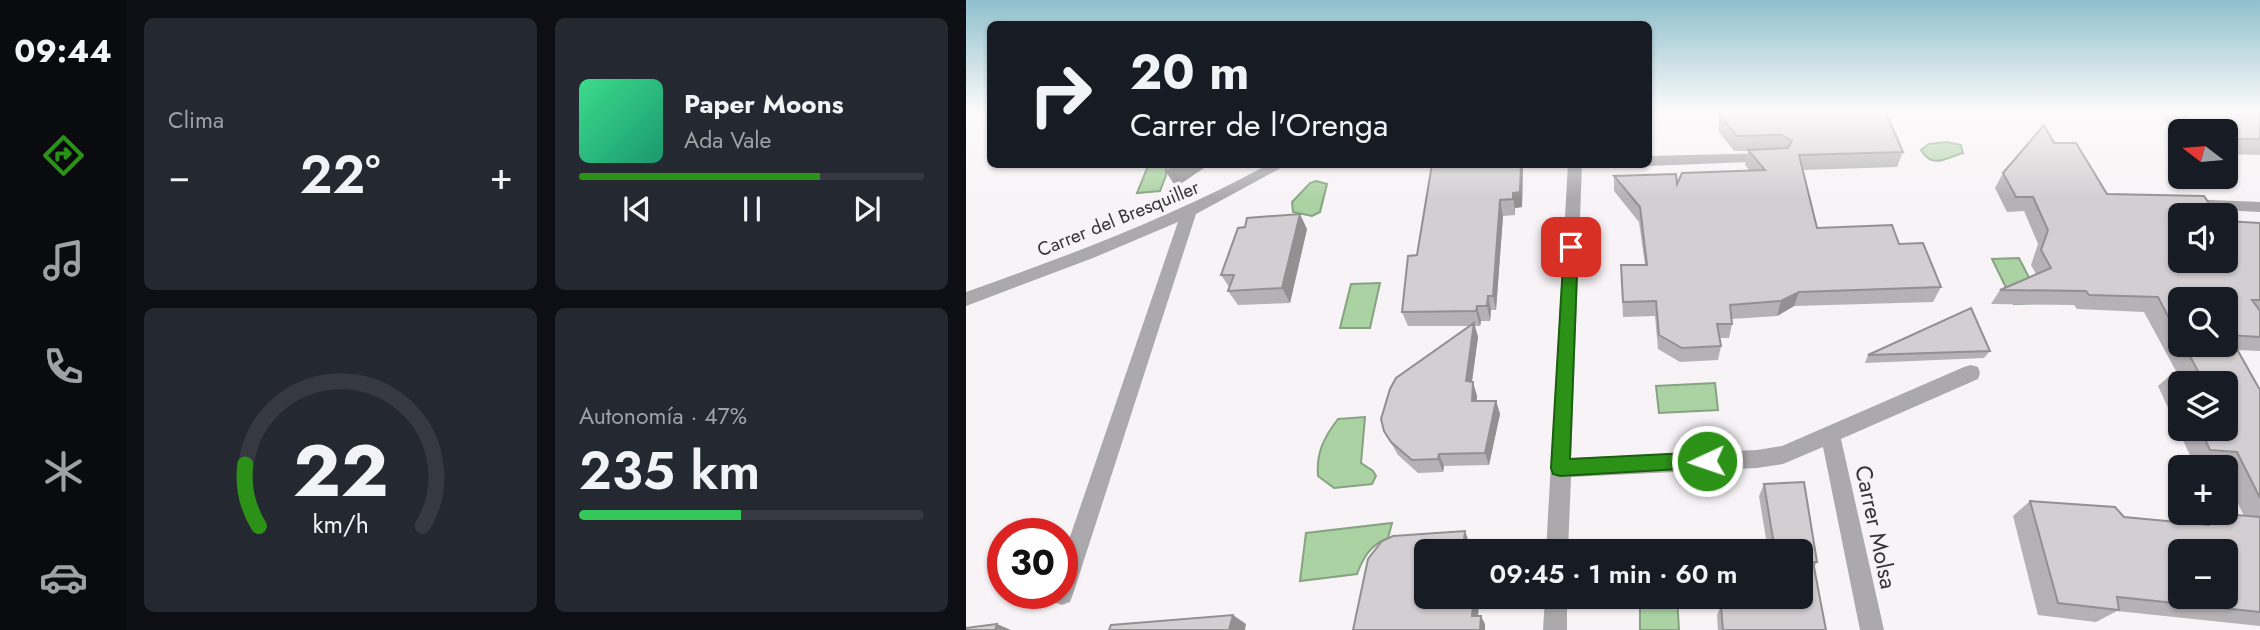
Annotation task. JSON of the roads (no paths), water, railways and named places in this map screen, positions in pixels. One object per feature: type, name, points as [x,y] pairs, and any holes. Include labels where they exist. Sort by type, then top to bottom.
[{"type":"street","points":[[1652,161],[1779,158]]},
{"type":"street","name":"Carrer del Bresquiller","points":[[966,299],[1099,252],[1189,213],[1273,168]]},
{"type":"street","points":[[1558,539],[1575,168]]},
{"type":"street","points":[[2238,206],[2260,207]]},
{"type":"street","points":[[1078,546],[1189,213]]},
{"type":"street","points":[[1560,468],[1757,459],[1783,455],[1971,373]]},
{"type":"street","name":"Carrer Molsa","points":[[1830,435],[1872,630]]},
{"type":"street","points":[[1555,630],[1556,609]]}]
